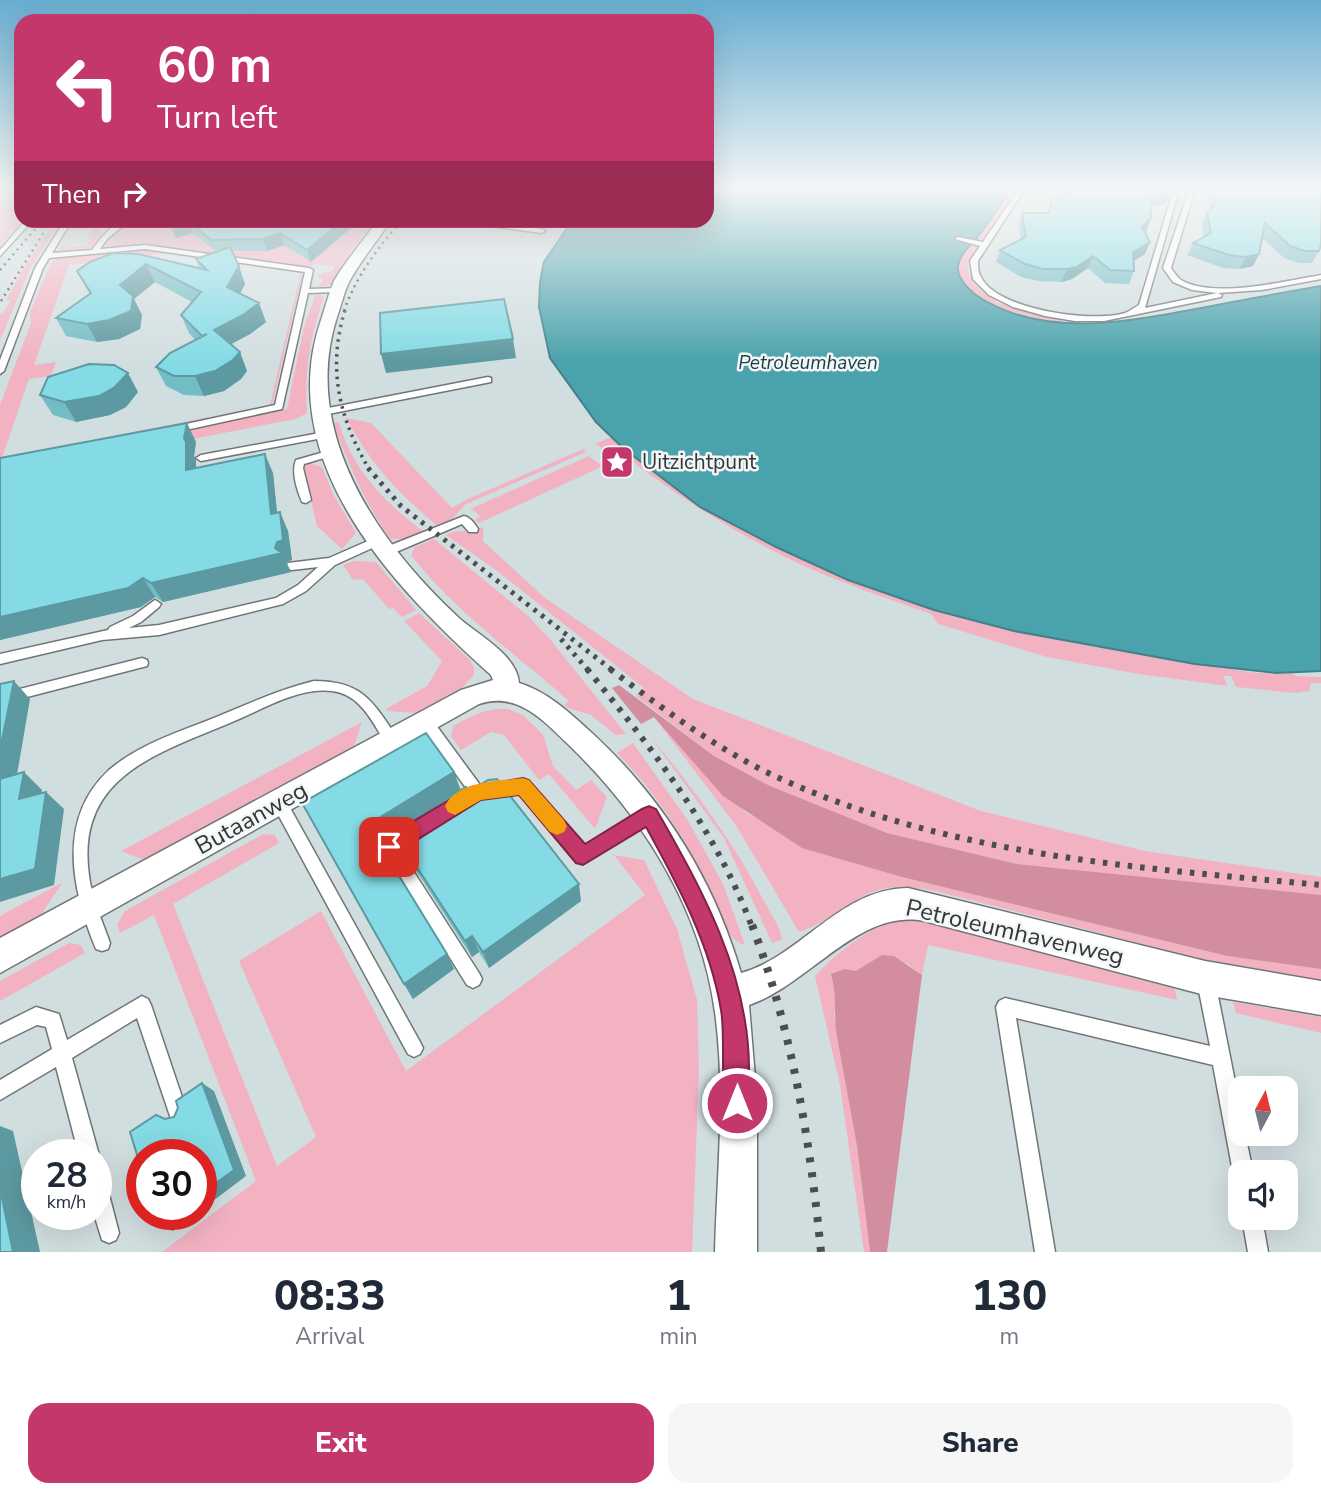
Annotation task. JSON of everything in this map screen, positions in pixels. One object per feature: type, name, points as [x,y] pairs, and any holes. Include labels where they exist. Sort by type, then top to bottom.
[{"type":"street","points":[[365,245],[337,290],[324,325],[318,354],[318,413],[328,444],[349,497],[381,546],[430,605],[502,669],[506,679],[505,690],[529,696],[552,713],[602,760],[649,815],[698,905],[730,993],[737,1058],[736,1252]]},
{"type":"street","name":"Butaanweg","points":[[0,956],[425,721],[481,692],[505,690]]},
{"type":"street","name":"Petroleumhavenweg","points":[[730,993],[749,990],[769,979],[868,912],[903,902],[936,908],[1205,978],[1321,998]]},
{"type":"lane","points":[[0,371],[20,323],[19,314],[53,245]]},
{"type":"lane","points":[[95,250],[99,245]]},
{"type":"lane","points":[[981,245],[974,261],[974,272],[986,288],[1005,301],[1042,313],[1076,318],[1133,313],[1231,292],[1321,277]]},
{"type":"lane","points":[[1133,313],[1143,306],[1160,245]]},
{"type":"lane","points":[[1175,245],[1167,272],[1176,280],[1193,287],[1231,292]]},
{"type":"lane","points":[[46,256],[95,250],[155,248],[304,267],[310,271],[279,407],[163,431]]},
{"type":"lane","points":[[305,291],[337,290]]},
{"type":"lane","points":[[318,413],[488,380]]},
{"type":"lane","points":[[201,458],[328,444]]},
{"type":"lane","points":[[306,500],[298,468],[300,462],[328,444]]},
{"type":"lane","points":[[292,566],[331,562],[464,519],[473,528]]},
{"type":"lane","points":[[0,659],[102,635],[159,630],[279,601],[302,588],[331,562]]},
{"type":"lane","points":[[102,635],[126,625],[155,604]]},
{"type":"lane","points":[[0,699],[142,663]]},
{"type":"lane","points":[[102,943],[80,873],[84,817],[107,782],[139,756],[306,688],[330,685],[352,691],[361,697],[391,740]]},
{"type":"lane","points":[[425,721],[472,796],[523,786],[583,856],[649,815]]},
{"type":"lane","points":[[279,802],[414,1048]]},
{"type":"lane","points":[[422,826],[389,847],[473,979]]},
{"type":"lane","points":[[1205,978],[1241,1160]]},
{"type":"lane","points":[[0,1091],[142,1005],[179,1115]]},
{"type":"lane","points":[[1045,1252],[1005,1007],[1221,1058]]},
{"type":"lane","points":[[0,1034],[36,1016],[46,1016],[52,1020],[85,1139]]},
{"type":"lane","points":[[108,1230],[109,1234]]},
{"type":"lane","points":[[1254,1230],[1258,1252]]},
{"type":"shaded area","points":[[0,245],[1321,245],[1321,1252],[0,1252]]},
{"type":"shaded area","points":[[39,245],[45,245],[30,269],[0,340],[0,313],[3,313],[11,300],[6,300]]},
{"type":"shaded area","points":[[61,245],[66,245],[65,248],[93,245],[90,248],[60,250]]},
{"type":"shaded area","points":[[355,245],[331,284],[318,288],[323,279],[317,275],[332,271],[335,266],[314,264],[312,267],[159,246],[105,246]]},
{"type":"shaded area","points":[[970,245],[980,245],[972,257],[968,258],[968,272],[975,284],[997,300],[995,302],[1060,318],[1061,322],[1017,313],[983,300],[969,291],[961,280],[958,267]]},
{"type":"shaded area","points":[[142,249],[303,271],[272,406],[0,461],[0,405],[31,323],[30,312],[52,261],[64,256]],"holes":[[[169,253],[301,271],[270,405],[2,458],[29,379],[51,376],[56,362],[34,365],[69,265]]]},
{"type":"shaded area","points":[[316,293],[324,297],[309,354],[307,413],[296,419],[0,476],[0,468],[287,409],[304,327]]},
{"type":"shaded area","points":[[346,418],[371,423],[452,508],[468,499],[611,437],[625,450],[619,453],[625,457],[632,455],[707,510],[805,559],[906,600],[1010,630],[1063,641],[1246,672],[1321,677],[1321,683],[1311,683],[1309,691],[1296,693],[1236,687],[1231,676],[1223,676],[1228,686],[1139,674],[1047,657],[938,624],[931,614],[821,574],[760,544],[695,506],[633,462],[611,468],[619,462],[596,444],[584,449],[586,452],[466,504],[451,520],[436,525],[385,476]]},
{"type":"shaded area","points":[[339,422],[344,439],[372,484],[396,509],[423,531],[405,539],[390,539],[364,496],[352,469],[333,423]]},
{"type":"shaded area","points":[[589,456],[601,465],[479,523],[475,520],[480,517],[475,511],[471,512],[474,510],[472,508]]},
{"type":"shaded area","points":[[306,462],[322,467],[334,496],[356,533],[342,549],[317,526],[304,471]]},
{"type":"shaded area","points":[[483,527],[483,541],[545,598],[693,699],[981,811],[1145,851],[1321,877],[1321,895],[1017,864],[887,833],[770,786],[714,756],[636,696],[644,688],[496,570],[446,535]]},
{"type":"shaded area","points":[[434,539],[528,616],[626,734],[616,735],[591,715],[566,707],[564,705],[569,701],[487,632],[428,576],[411,555],[415,547]]},
{"type":"shaded area","points":[[353,561],[376,562],[416,610],[402,617],[393,608],[389,609],[363,579],[353,580],[343,565]]},
{"type":"shaded area","points":[[419,613],[470,660],[474,675],[463,687],[415,713],[388,711],[386,709],[427,686],[442,661],[404,621]]},
{"type":"shaded area","points":[[619,685],[714,756],[770,786],[887,833],[1017,864],[1321,895],[1321,969],[1227,956],[902,877],[802,848],[723,796],[654,717],[641,724],[612,688]]},
{"type":"shaded area","points":[[494,709],[509,709],[524,716],[543,735],[553,766],[576,790],[591,780],[607,797],[595,829],[549,774],[539,780],[504,735],[491,732],[461,750],[451,736],[453,726],[473,716]]},
{"type":"shaded area","points":[[654,717],[746,813],[902,877],[1227,956],[1321,969],[1321,980],[1206,960],[939,892],[913,888],[892,887],[876,891],[799,932],[737,827]]},
{"type":"shaded area","points":[[362,722],[354,746],[144,860],[121,851]]},
{"type":"shaded area","points":[[650,736],[726,836],[775,920],[782,940],[772,943],[724,838]]},
{"type":"shaded area","points":[[633,743],[687,819],[723,884],[745,945],[730,933],[706,882],[673,823],[647,787],[617,753]]},
{"type":"shaded area","points":[[263,834],[275,835],[279,843],[173,904],[277,1166],[316,1137],[239,961],[321,911],[406,1071],[645,895],[614,855],[644,860],[677,929],[697,1000],[699,1072],[692,1252],[162,1252],[191,1230],[217,1230],[217,1210],[256,1181],[154,915],[120,933],[117,925],[125,911]]},
{"type":"shaded area","points":[[63,882],[40,916],[0,939],[0,916]]},
{"type":"shaded area","points":[[913,920],[1175,989],[1177,1000],[928,945],[922,975],[907,963],[856,972],[845,969],[834,1014],[857,1146],[870,1252],[864,1252],[840,1085],[815,976],[847,947],[872,930],[899,921]]},
{"type":"shaded area","points":[[69,943],[81,945],[85,953],[0,1001],[0,981]]},
{"type":"shaded area","points":[[882,955],[894,956],[922,975],[887,1252],[870,1252],[857,1146],[836,1031],[831,974],[845,969],[856,971]]},
{"type":"shaded area","points":[[1233,1002],[1321,1017],[1321,1033],[1236,1013]]},
{"type":"water","name":"Petroleumhaven","points":[[555,245],[970,245],[959,261],[958,271],[974,293],[1008,311],[1062,323],[1118,321],[1174,313],[1321,286],[1321,671],[1276,673],[1195,664],[1014,631],[934,610],[848,580],[776,547],[700,507],[632,455],[625,458],[619,452],[624,449],[596,422],[550,358],[539,307],[544,262]]},
{"type":"building","points":[[1009,245],[1144,245],[1133,252],[1134,271],[1110,270],[1093,256],[1077,267],[1043,269],[1025,264],[1000,250]]},
{"type":"building","points":[[1200,245],[1261,245],[1259,254],[1246,257],[1229,255]]},
{"type":"building","points":[[1321,245],[1319,251],[1305,251],[1290,246]]},
{"type":"building","points":[[230,247],[239,266],[227,287],[259,303],[214,330],[240,352],[233,360],[215,371],[195,376],[174,376],[156,367],[170,353],[207,334],[202,336],[181,315],[201,292],[146,264],[120,285],[133,296],[131,311],[109,320],[87,324],[56,318],[91,293],[77,271],[90,262],[113,253],[138,254],[207,270],[196,259]]},
{"type":"building","points":[[504,299],[513,339],[381,354],[380,313]]},
{"type":"building","points":[[89,364],[114,365],[128,373],[115,387],[99,396],[64,402],[40,395],[48,377]]},
{"type":"building","points":[[187,423],[184,438],[186,470],[265,454],[271,514],[280,512],[283,540],[277,542],[275,548],[282,553],[151,583],[143,578],[128,588],[0,617],[0,458]]},
{"type":"building","points":[[14,681],[0,750],[0,684]]},
{"type":"building","points":[[426,733],[454,772],[374,821],[369,827],[447,954],[404,984],[302,803]]},
{"type":"building","points":[[24,772],[19,799],[46,792],[35,869],[0,879],[0,779]]},
{"type":"building","points":[[497,779],[579,884],[483,952],[472,936],[465,941],[394,832],[466,787],[469,792],[488,780]]},
{"type":"building","points":[[202,1083],[234,1170],[217,1182],[217,1139],[132,1139],[130,1132],[156,1115],[165,1119],[174,1117],[178,1108],[176,1101]]},
{"type":"building","points":[[0,1188],[13,1252],[0,1252]]},
{"type":"railway","points":[[0,270],[21,245]]},
{"type":"railway","points":[[1,301],[36,245]]},
{"type":"railway","points":[[344,311],[354,288],[381,245]]},
{"type":"railway","points":[[345,310],[337,352],[339,392],[350,431],[369,469]]},
{"type":"railway","points":[[368,468],[401,506],[612,670]]},
{"type":"railway","points":[[561,639],[588,670]]},
{"type":"railway","points":[[587,669],[680,791],[720,857],[752,927]]},
{"type":"railway","points":[[610,669],[696,731],[764,771],[852,807],[917,827],[1050,855],[1321,885]]},
{"type":"railway","points":[[752,925],[789,1045],[805,1127],[821,1252]]},
{"type":"slow traffic","points":[[455,806],[477,792],[523,786],[557,826]]},
{"type":"place","name":"Uitzichtpunt","points":[[617,462]]},
{"type":"route","points":[[389,847],[477,792],[523,786],[583,856],[649,815],[688,883],[719,958],[730,993],[737,1058],[737,1103]]}]
